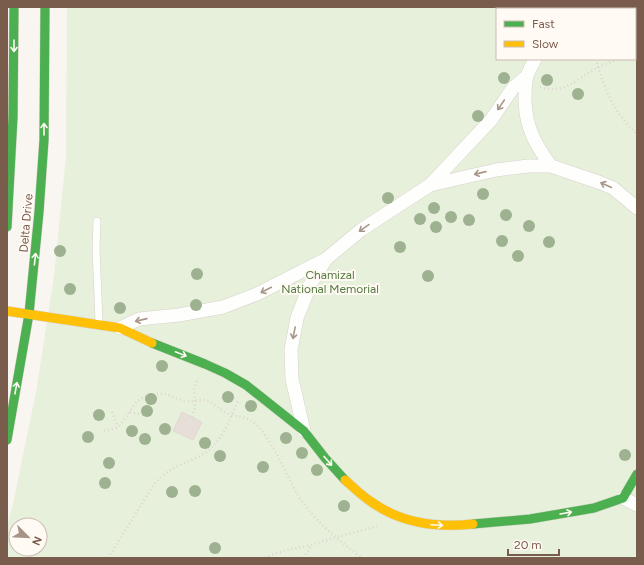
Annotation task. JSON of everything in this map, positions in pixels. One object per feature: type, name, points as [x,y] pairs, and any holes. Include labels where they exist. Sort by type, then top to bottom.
[{"type":"street","name":"Delta Drive","points":[[7,227],[13,136],[14,7]]},
{"type":"street","name":"Delta Drive","points":[[7,440],[29,314],[40,212],[44,140],[44,7]]},
{"type":"street","points":[[535,60],[527,76],[525,94],[526,116],[531,134],[551,166]]},
{"type":"street","points":[[120,328],[140,319],[179,315],[223,307],[257,294],[326,259],[360,230],[430,185],[491,120],[513,88],[527,76]]},
{"type":"street","points":[[430,185],[496,170],[551,166],[613,188],[637,208]]},
{"type":"street","points":[[304,431],[292,380],[291,350],[297,318],[310,285],[326,259]]},
{"type":"street","points":[[7,311],[120,328],[137,337],[205,364],[246,385],[275,406],[304,431],[325,458],[345,480],[370,502],[397,516],[424,524],[454,526],[530,519],[594,508],[623,498],[637,474]]},
{"type":"street","points":[[623,498],[637,506]]},
{"type":"lane","points":[[97,221],[96,249],[99,324]]},
{"type":"path","points":[[596,60],[602,83],[620,115],[637,134]]},
{"type":"path","points":[[527,76],[537,86],[548,89],[558,89],[568,86],[598,67],[616,60]]},
{"type":"path","points":[[192,417],[195,407],[194,388],[205,364]]},
{"type":"path","points":[[108,558],[155,483],[172,468],[203,455],[211,449],[219,439],[246,385]]},
{"type":"path","points":[[104,431],[118,427],[130,412],[134,403],[141,398],[155,394],[165,394],[186,401],[204,400],[231,415],[244,417],[260,428],[297,492],[313,515],[335,537],[362,558]]},
{"type":"path","points":[[112,412],[118,427]]},
{"type":"path","points":[[130,412],[145,415]]},
{"type":"path","points":[[264,558],[271,554],[311,545],[335,537],[390,523],[397,516]]},
{"type":"path","points":[[303,558],[311,545]]},
{"type":"green space","name":"Chamizal National Memorial","points":[[67,7],[637,7],[637,558],[7,558],[8,522],[8,557],[48,557],[48,517],[9,517],[37,387],[54,276],[66,157]]},
{"type":"building","points":[[182,412],[202,422],[193,440],[173,431]]},
{"type":"traffic: fast","points":[[7,227],[13,117],[14,7]]},
{"type":"traffic: fast","points":[[7,440],[29,314],[39,212],[44,140],[45,7]]},
{"type":"traffic: fast","points":[[152,343],[205,364],[246,385],[304,431],[325,458],[345,480]]},
{"type":"traffic: fast","points":[[473,524],[530,519],[594,508],[623,498],[637,474]]},
{"type":"traffic: slow","points":[[7,311],[120,328],[152,343]]},
{"type":"traffic: slow","points":[[345,480],[370,501],[406,519],[432,524],[473,524]]}]
